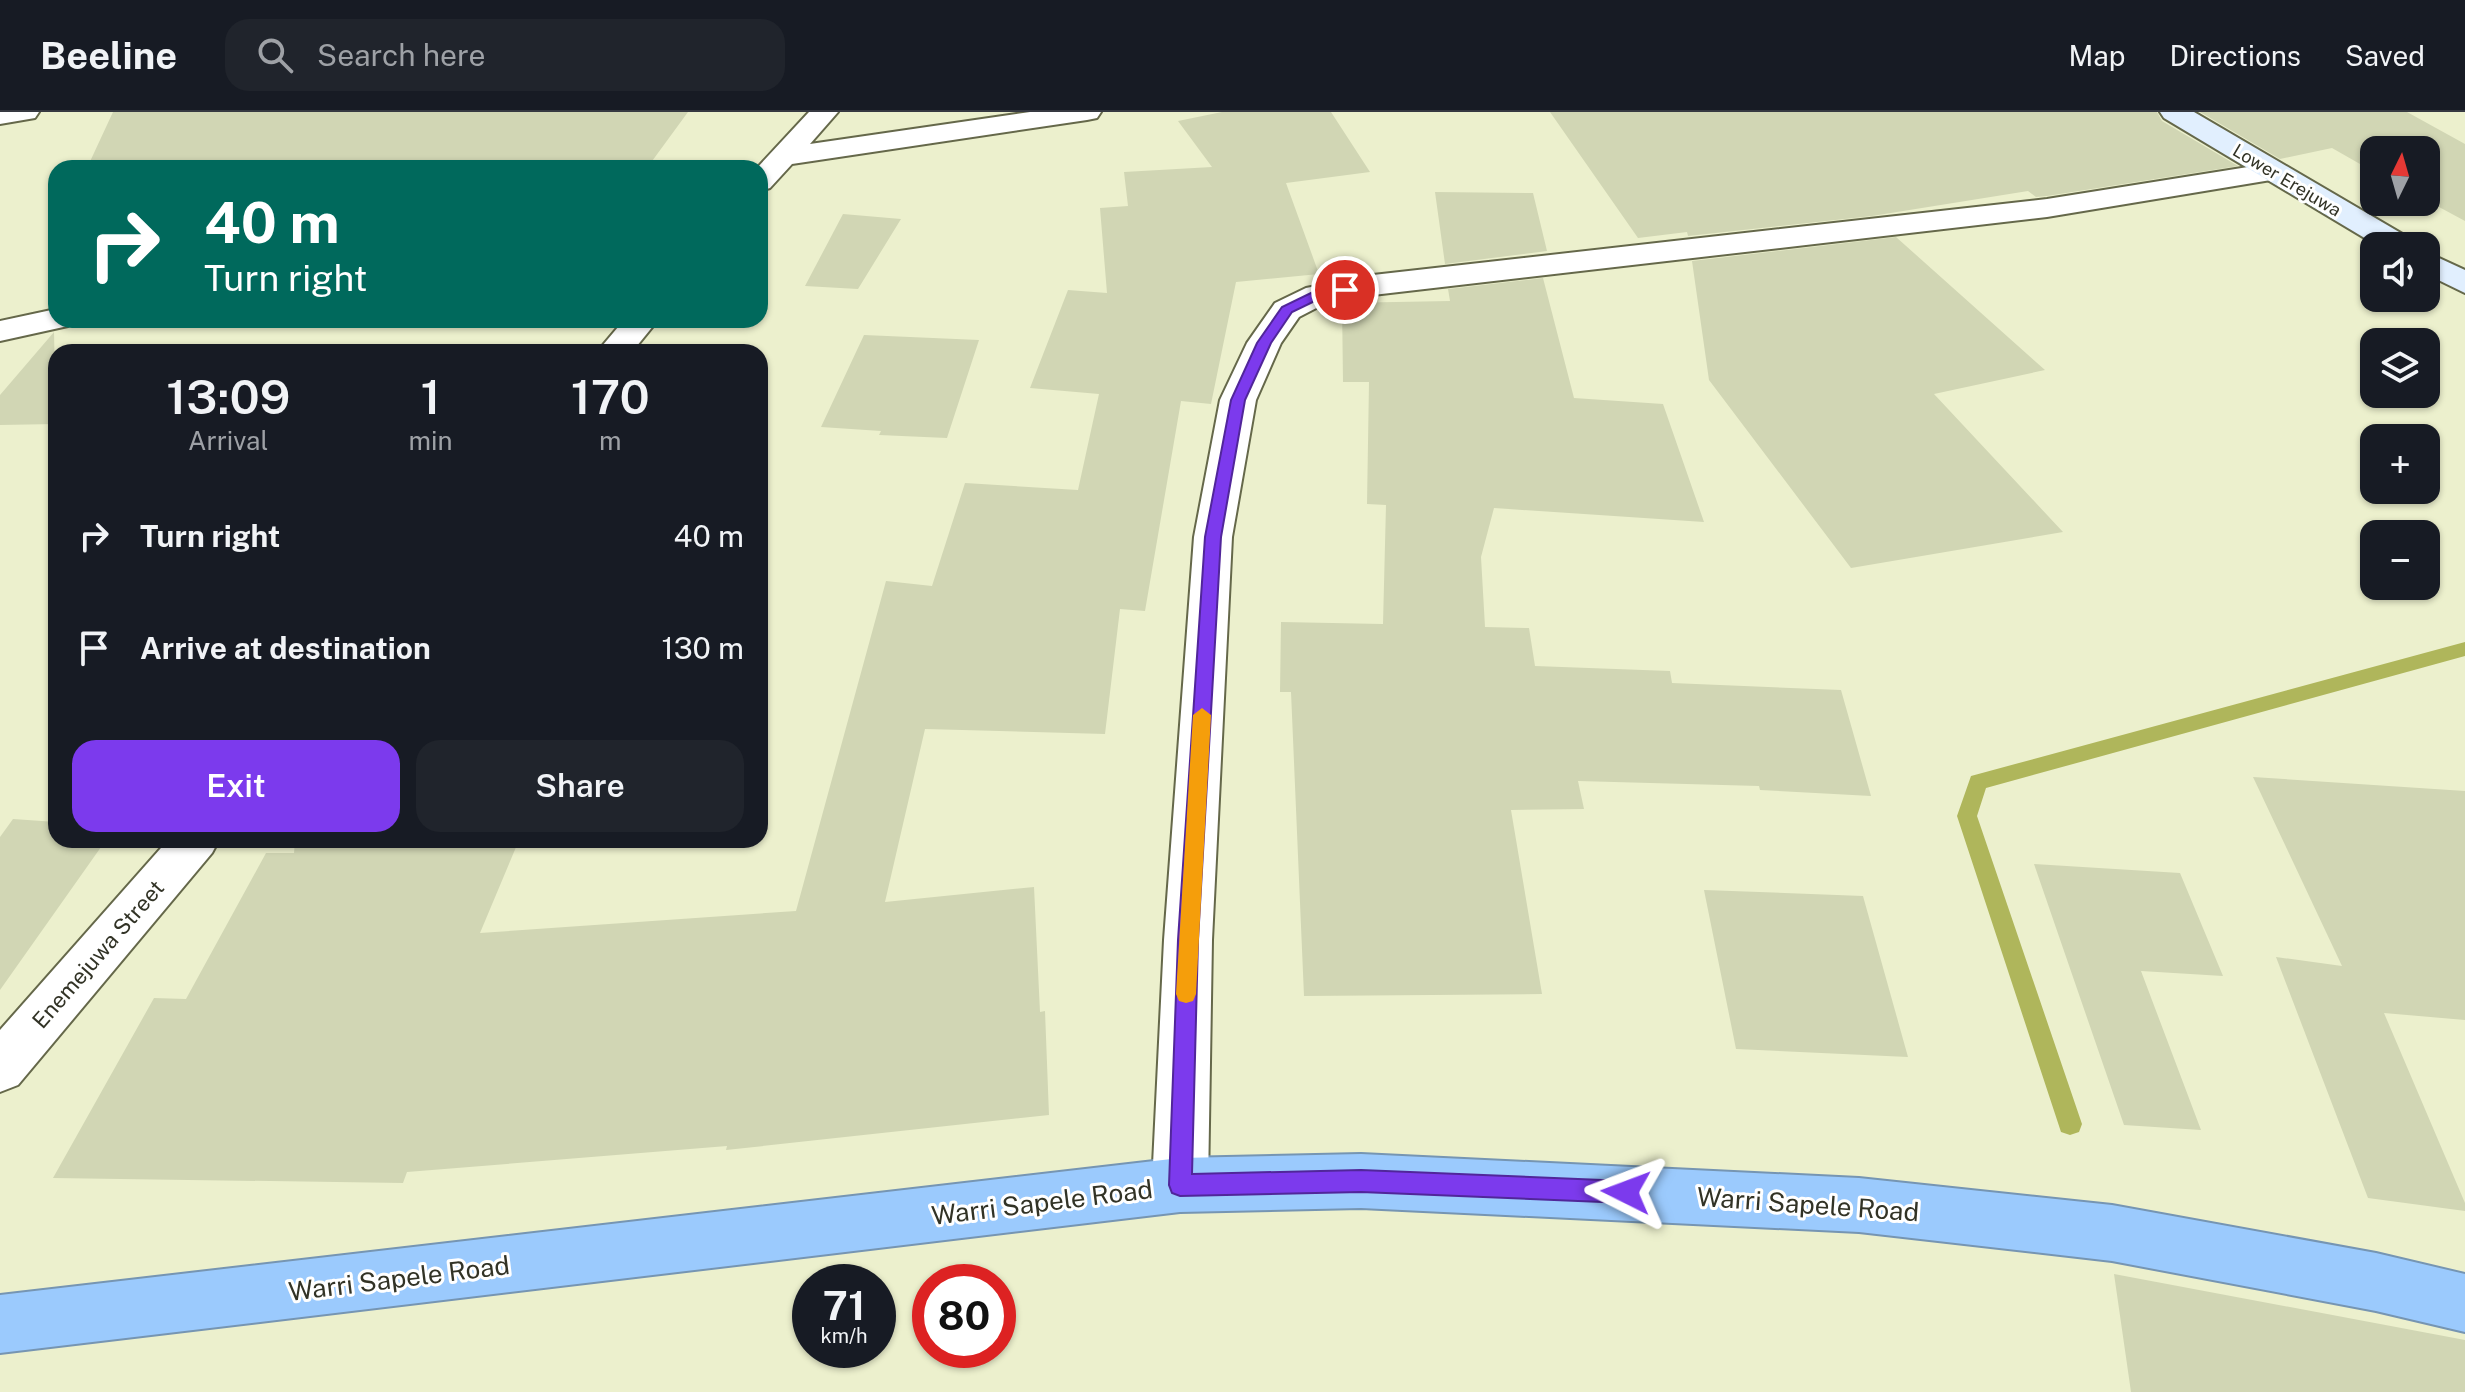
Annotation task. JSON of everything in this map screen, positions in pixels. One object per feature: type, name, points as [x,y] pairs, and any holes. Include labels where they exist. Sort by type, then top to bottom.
[{"type":"highway","name":"Warri Sapele Road","points":[[0,1324],[1180,1185],[1361,1181],[1859,1205],[2112,1233],[2376,1282],[2465,1303]]},
{"type":"street","points":[[0,116],[25,112]]},
{"type":"street","points":[[768,172],[824,112]]},
{"type":"street","points":[[781,157],[1087,112]]},
{"type":"street","name":"Lower Erejuwa","points":[[2174,112],[2376,232]]},
{"type":"street","points":[[1180,1185],[1188,940],[1213,537],[1238,400],[1264,343],[1287,310],[1317,295],[1373,285],[2047,208],[2273,172]]},
{"type":"street","points":[[2440,269],[2465,283]]},
{"type":"street","points":[[0,331],[48,321]]},
{"type":"street","points":[[621,344],[635,328]]},
{"type":"street","name":"Enemejuwa Street","points":[[0,1068],[189,848]]},
{"type":"building","points":[[113,112],[688,112],[653,160],[91,160]]},
{"type":"building","points":[[1222,112],[1331,112],[1370,172],[1286,183],[1319,274],[1236,282],[1211,404],[1181,401],[1145,611],[1120,609],[1105,734],[925,729],[885,902],[1034,887],[1040,1012],[1045,1011],[1049,1115],[726,1150],[727,1146],[407,1172],[403,1183],[53,1178],[154,998],[186,999],[266,853],[294,853],[294,848],[516,848],[480,933],[796,911],[886,581],[932,586],[965,483],[1078,490],[1099,394],[1030,388],[1068,290],[1107,293],[1100,208],[1128,206],[1124,172],[1212,167],[1178,121]]},
{"type":"building","points":[[1550,112],[2157,112],[2162,121],[2238,166],[2047,196],[2036,197],[2028,191],[1872,216],[1688,236],[1687,232],[1638,238]]},
{"type":"building","points":[[2200,112],[2407,112],[2465,144],[2465,221],[2440,208],[2440,136],[2360,136],[2360,164],[2332,148],[2280,159]]},
{"type":"building","points":[[1435,192],[1533,193],[1547,251],[1445,264]]},
{"type":"building","points":[[843,214],[901,219],[858,289],[805,286]]},
{"type":"building","points":[[1896,237],[2045,370],[1934,394],[2063,532],[1851,568],[1709,380],[1692,261]]},
{"type":"building","points":[[1543,278],[1574,398],[1663,404],[1704,522],[1494,508],[1481,557],[1485,627],[1529,628],[1535,666],[1670,671],[1672,683],[1841,690],[1871,796],[1760,790],[1759,786],[1578,781],[1584,809],[1511,810],[1542,994],[1304,996],[1291,692],[1280,692],[1281,622],[1383,624],[1386,505],[1367,504],[1369,382],[1343,382],[1342,303],[1450,301],[1448,289]]},
{"type":"building","points":[[54,332],[54,344],[48,344],[48,424],[0,425],[0,395]]},
{"type":"building","points":[[864,335],[979,340],[947,438],[879,435],[881,431],[821,427]]},
{"type":"building","points":[[2253,777],[2465,791],[2465,1020],[2384,1013],[2465,1203],[2465,1211],[2368,1198],[2276,957],[2342,966]]},
{"type":"building","points":[[13,819],[48,821],[48,848],[100,848],[0,990],[0,837]]},
{"type":"building","points":[[2034,864],[2180,873],[2223,976],[2141,971],[2201,1130],[2124,1125]]},
{"type":"building","points":[[1704,890],[1863,896],[1908,1057],[1736,1049]]},
{"type":"building","points":[[2114,1274],[2465,1340],[2465,1392],[2131,1392]]},
{"type":"waterway","points":[[2070,1124],[1967,816],[1978,782],[2465,649]]},
{"type":"slow traffic","points":[[1186,994],[1202,715]]},
{"type":"route","points":[[1345,290],[1317,295],[1287,310],[1264,343],[1238,400],[1213,537],[1188,940],[1180,1185],[1361,1181],[1626,1192]]}]
